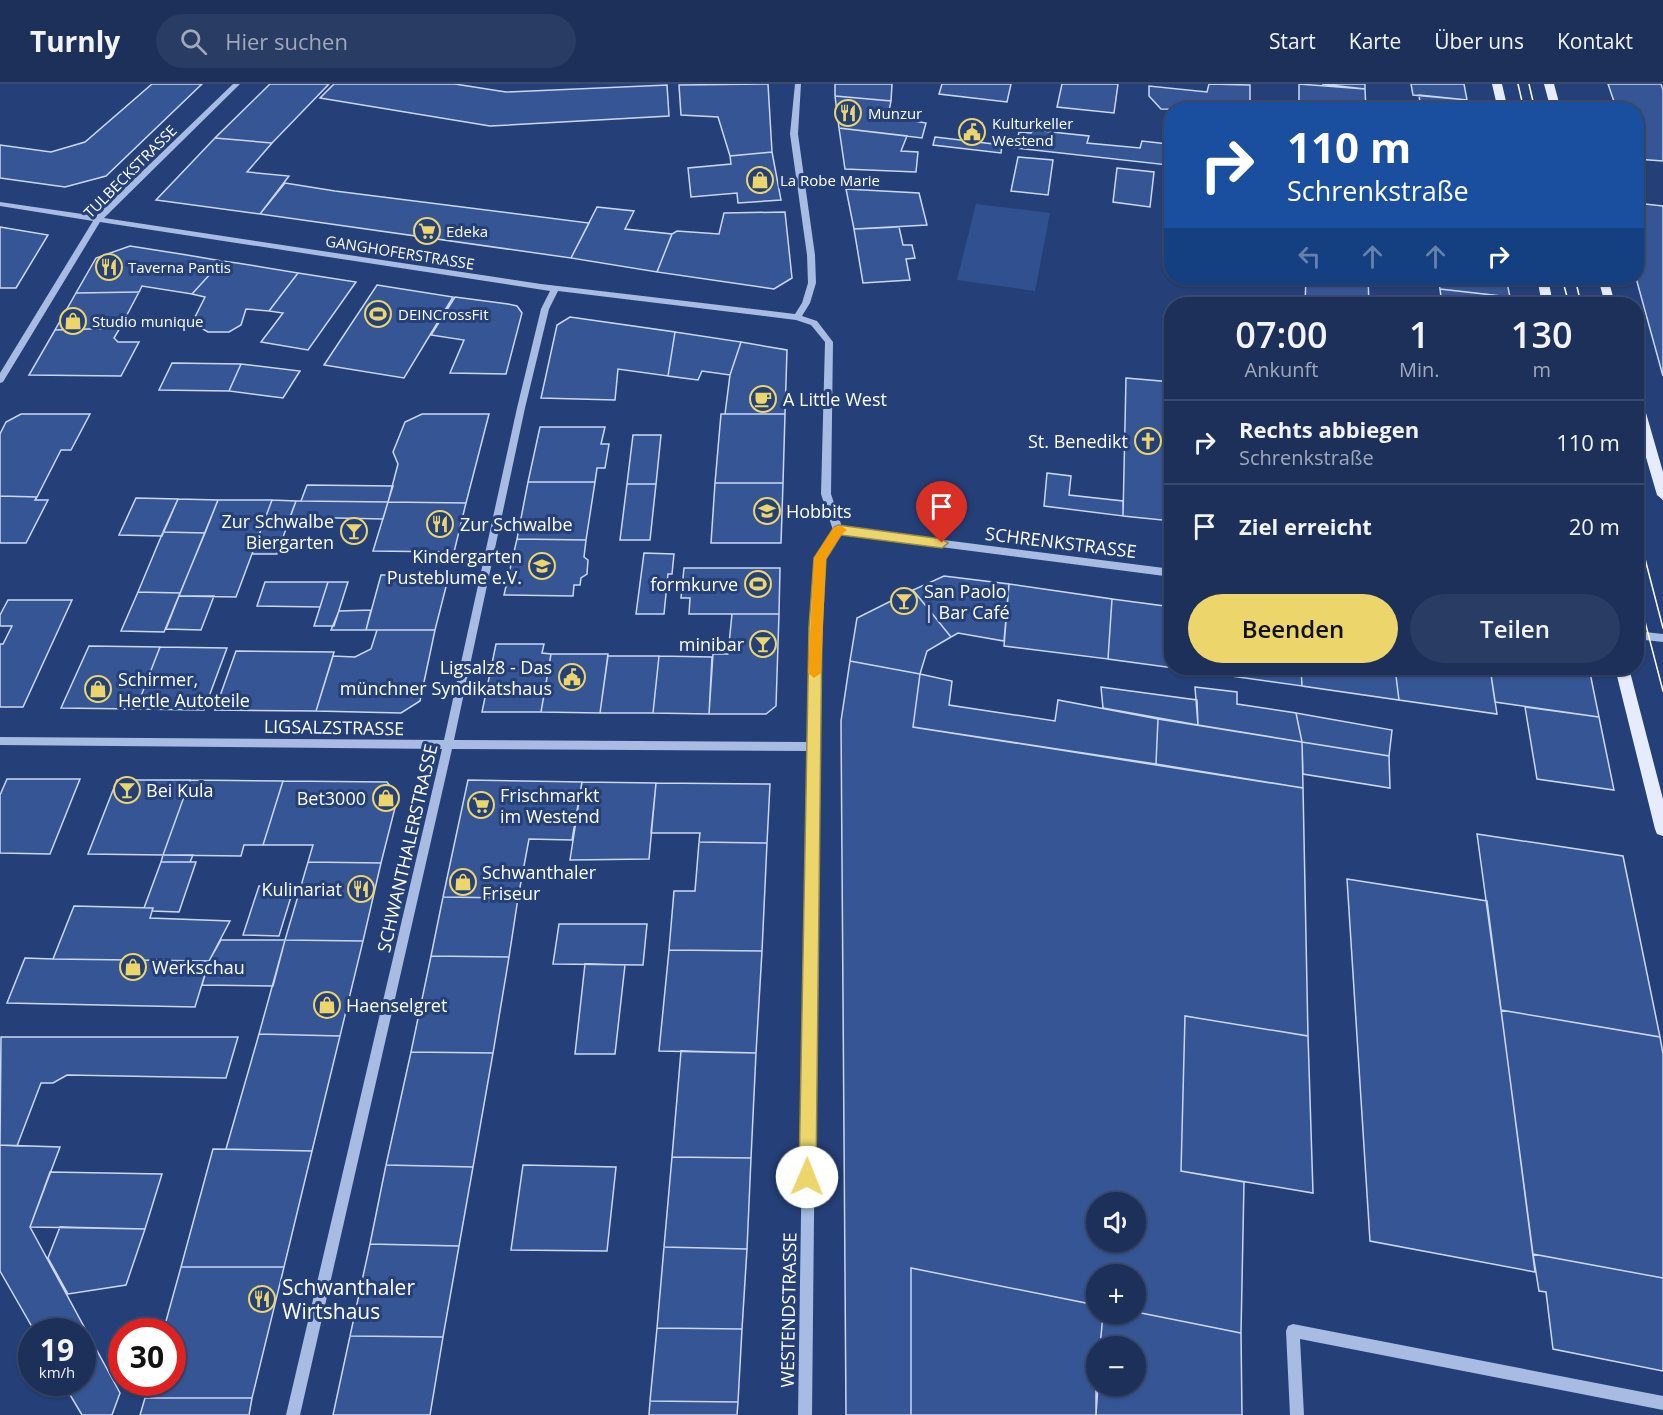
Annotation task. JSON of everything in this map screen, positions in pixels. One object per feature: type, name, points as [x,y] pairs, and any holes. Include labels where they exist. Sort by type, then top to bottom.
[{"type":"main road","points":[[1497,84],[1501,102]]},
{"type":"main road","points":[[1549,84],[1554,102]]},
{"type":"main road","points":[[1644,427],[1663,495]]},
{"type":"main road","points":[[1624,675],[1663,829]]},
{"type":"street","name":"TULBECKSTRASSE","points":[[0,380],[97,220],[237,84]]},
{"type":"street","points":[[798,84],[794,134],[811,255],[812,283],[806,303],[797,317],[814,323],[829,342],[826,495],[838,530]]},
{"type":"street","name":"GANGHOFERSTRASSE","points":[[0,204],[555,289],[797,317]]},
{"type":"street","name":"SCHWANTHALERSTRASSE","points":[[293,1415],[448,744],[520,408],[545,309],[555,289]]},
{"type":"street","name":"SCHRENKSTRASSE","points":[[838,530],[1164,572]]},
{"type":"street","name":"WESTENDSTRASSE","points":[[805,1415],[815,627],[820,558],[838,530]]},
{"type":"street","points":[[1644,635],[1663,638]]},
{"type":"street","name":"LIGSALZSTRASSE","points":[[0,741],[813,747]]},
{"type":"street","points":[[1297,1415],[1293,1331],[1663,1402]]},
{"type":"shaded area","points":[[976,204],[1050,213],[1035,291],[957,280]]},
{"type":"building","points":[[152,84],[202,84],[106,176],[65,187],[0,178],[0,145],[51,152],[85,142]]},
{"type":"building","points":[[270,84],[329,84],[272,143],[215,138]]},
{"type":"building","points":[[334,84],[455,84],[506,92],[667,85],[669,116],[490,126],[320,98]]},
{"type":"building","points":[[768,84],[772,152],[730,156],[718,117],[681,115],[679,85]]},
{"type":"building","points":[[835,84],[892,84],[891,101],[835,96]]},
{"type":"building","points":[[942,84],[1011,84],[1007,102],[939,94]]},
{"type":"building","points":[[1062,84],[1118,84],[1114,113],[1057,107]]},
{"type":"building","points":[[1209,84],[1250,85],[1250,102],[1164,102],[1164,109],[1161,109],[1149,96],[1149,86],[1207,92]]},
{"type":"building","points":[[1299,84],[1365,89],[1366,102],[1299,102]]},
{"type":"building","points":[[1322,84],[1365,84],[1365,89]]},
{"type":"building","points":[[1411,84],[1464,84],[1467,100],[1413,95]]},
{"type":"building","points":[[1608,84],[1661,84],[1663,90],[1663,161],[1644,160],[1644,102],[1614,102]]},
{"type":"building","points":[[1419,95],[1467,100],[1467,102],[1420,102]]},
{"type":"building","points":[[835,96],[891,101],[889,111],[909,112],[909,120],[926,123],[922,138],[839,128]]},
{"type":"building","name":"Kulturkeller Westend","points":[[967,122],[982,123],[977,142],[963,141]]},
{"type":"building","points":[[839,128],[907,136],[901,151],[918,152],[916,172],[845,169]]},
{"type":"building","points":[[1033,130],[1089,136],[1087,143],[1140,148],[1142,141],[1164,144],[1164,165],[1015,148],[1019,132],[1031,133]]},
{"type":"building","points":[[935,137],[1002,145],[1001,153],[933,145]]},
{"type":"building","points":[[215,138],[272,143],[247,172],[289,176],[260,214],[156,200]]},
{"type":"building","points":[[772,152],[781,200],[738,203],[737,193],[691,197],[688,168],[731,164],[730,156]]},
{"type":"building","points":[[1018,157],[1053,160],[1048,195],[1011,191]]},
{"type":"building","points":[[1117,168],[1154,172],[1150,207],[1113,202]]},
{"type":"building","points":[[285,183],[589,223],[571,258],[260,214]]},
{"type":"building","points":[[846,189],[919,193],[927,225],[854,229]]},
{"type":"building","points":[[1644,204],[1663,206],[1663,376],[1644,307],[1644,297],[1641,297],[1638,285],[1644,285]]},
{"type":"building","points":[[597,207],[634,211],[625,229],[672,234],[657,272],[571,258]]},
{"type":"building","points":[[785,212],[792,278],[774,289],[657,272],[672,234],[677,231],[719,234],[724,213]]},
{"type":"building","points":[[0,227],[48,235],[16,288],[0,288]]},
{"type":"building","points":[[899,227],[903,245],[912,245],[915,258],[906,259],[910,280],[863,283],[854,229]]},
{"type":"building","points":[[130,246],[222,261],[192,294],[142,286],[139,292],[76,293],[96,258]]},
{"type":"building","points":[[222,261],[298,273],[269,311],[246,309],[241,325],[229,332],[208,332],[192,323],[205,297],[192,294]]},
{"type":"building","points":[[298,273],[356,282],[308,350],[261,342],[283,313],[269,311]]},
{"type":"building","points":[[377,285],[453,297],[404,378],[324,365]]},
{"type":"building","points":[[1306,285],[1368,285],[1369,297],[1305,297]]},
{"type":"building","points":[[1439,285],[1507,285],[1510,297],[1440,289]]},
{"type":"building","points":[[1440,289],[1510,297],[1441,297]]},
{"type":"building","points":[[139,292],[120,328],[55,330],[76,293]]},
{"type":"building","points":[[455,297],[517,306],[522,313],[506,374],[450,373],[464,340],[431,335]]},
{"type":"building","points":[[570,317],[675,332],[668,376],[618,369],[615,400],[541,398],[557,325]]},
{"type":"building","points":[[120,328],[114,338],[118,342],[139,342],[121,376],[29,375],[55,330]]},
{"type":"building","points":[[675,332],[741,342],[730,375],[702,371],[698,380],[668,376]]},
{"type":"building","points":[[741,342],[787,350],[785,414],[725,414],[730,375]]},
{"type":"building","points":[[172,363],[241,364],[229,391],[159,390]]},
{"type":"building","points":[[241,364],[300,371],[283,398],[229,391]]},
{"type":"building","name":"St. Benedikt","points":[[1126,378],[1164,381],[1164,520],[1123,516]]},
{"type":"building","points":[[21,414],[90,414],[71,450],[61,450],[37,497],[0,496],[0,434],[6,422]]},
{"type":"building","points":[[422,414],[489,414],[466,503],[388,502],[398,464],[393,452],[405,422]]},
{"type":"building","points":[[721,414],[785,414],[783,483],[715,483]]},
{"type":"building","points":[[540,427],[605,427],[601,444],[609,444],[605,468],[597,468],[595,482],[528,482]]},
{"type":"building","points":[[633,435],[661,435],[656,484],[627,484]]},
{"type":"building","points":[[1047,473],[1071,476],[1069,495],[1123,501],[1123,516],[1044,506]]},
{"type":"building","points":[[528,482],[595,482],[586,540],[517,539]]},
{"type":"building","points":[[715,483],[783,483],[781,543],[711,543]]},
{"type":"building","points":[[627,484],[656,484],[650,540],[620,540]]},
{"type":"building","points":[[307,485],[393,486],[388,502],[301,501]]},
{"type":"building","points":[[0,496],[37,497],[35,500],[48,500],[26,543],[0,543]]},
{"type":"building","points":[[136,498],[178,499],[162,536],[119,535]]},
{"type":"building","points":[[178,499],[218,500],[205,533],[163,532]]},
{"type":"building","points":[[218,500],[272,500],[236,597],[179,596]]},
{"type":"building","points":[[272,500],[296,501],[277,554],[252,554]]},
{"type":"building","points":[[296,501],[388,502],[383,519],[290,517]]},
{"type":"building","points":[[388,502],[466,503],[454,552],[373,551]]},
{"type":"building","points":[[163,532],[205,533],[180,593],[138,592]]},
{"type":"building","points":[[517,539],[586,540],[584,557],[588,560],[587,574],[581,578],[580,585],[574,585],[573,596],[504,595]]},
{"type":"building","points":[[644,553],[674,554],[672,574],[668,574],[664,614],[636,614]]},
{"type":"building","points":[[684,568],[780,568],[779,614],[689,614],[690,598],[681,598]]},
{"type":"building","points":[[381,575],[449,575],[435,630],[366,630]]},
{"type":"building","points":[[944,576],[1009,584],[1004,641],[958,633],[951,637],[913,590]]},
{"type":"building","points":[[265,582],[328,582],[320,607],[257,606]]},
{"type":"building","points":[[328,582],[348,582],[334,626],[314,626]]},
{"type":"building","points":[[1009,584],[1112,599],[1108,659],[1004,646]]},
{"type":"building","points":[[913,590],[951,637],[927,651],[920,674],[850,661],[857,618]]},
{"type":"building","points":[[138,592],[180,593],[164,632],[121,631]]},
{"type":"building","points":[[179,596],[214,596],[201,630],[166,629]]},
{"type":"building","points":[[1112,599],[1164,606],[1164,667],[1108,659]]},
{"type":"building","points":[[8,600],[72,600],[23,707],[0,707],[0,644],[3,644],[12,626],[0,626],[0,615]]},
{"type":"building","points":[[371,610],[366,630],[331,630],[339,611]]},
{"type":"building","points":[[732,614],[779,614],[776,706],[766,714],[709,714],[713,654],[728,654]]},
{"type":"building","points":[[377,630],[435,630],[420,701],[401,713],[316,711],[333,656],[355,657],[371,649]]},
{"type":"building","points":[[496,644],[544,644],[542,653],[551,654],[541,712],[482,712]]},
{"type":"building","points":[[89,646],[160,647],[136,709],[61,708]]},
{"type":"building","points":[[160,647],[227,648],[204,710],[136,709]]},
{"type":"building","points":[[236,651],[334,652],[316,711],[215,710]]},
{"type":"building","points":[[551,654],[608,654],[600,713],[541,712]]},
{"type":"building","points":[[608,656],[659,656],[653,713],[600,713]]},
{"type":"building","points":[[659,656],[712,657],[709,714],[653,713]]},
{"type":"building","points":[[850,661],[920,674],[913,727],[1303,788],[1308,1036],[1185,1016],[1181,1171],[1244,1182],[1241,1333],[1146,1314],[1146,1264],[1086,1264],[1086,1303],[911,1268],[911,1415],[846,1415],[841,721]]},
{"type":"building","points":[[920,674],[952,681],[949,705],[1055,721],[1058,700],[1158,719],[1156,764],[913,727]]},
{"type":"building","points":[[1224,675],[1301,675],[1302,686]]},
{"type":"building","points":[[1301,675],[1396,675],[1399,700],[1302,686]]},
{"type":"building","points":[[1396,675],[1491,675],[1497,714],[1399,700]]},
{"type":"building","points":[[1491,675],[1590,675],[1599,717],[1495,702]]},
{"type":"building","points":[[1101,687],[1197,700],[1198,725],[1103,708]]},
{"type":"building","points":[[1195,687],[1237,692],[1237,704],[1296,713],[1302,742],[1198,725]]},
{"type":"building","points":[[1525,707],[1599,717],[1614,790],[1537,779]]},
{"type":"building","points":[[1296,713],[1392,730],[1389,756],[1302,742]]},
{"type":"building","points":[[1158,719],[1302,742],[1303,788],[1156,764]]},
{"type":"building","points":[[1302,742],[1389,756],[1390,788],[1303,774]]},
{"type":"building","points":[[7,779],[80,779],[50,854],[0,853],[0,795]]},
{"type":"building","points":[[117,780],[190,780],[163,855],[88,854]]},
{"type":"building","points":[[190,780],[283,781],[263,845],[244,845],[241,856],[163,855]]},
{"type":"building","points":[[468,780],[582,782],[572,840],[529,839],[518,898],[443,897]]},
{"type":"building","points":[[283,781],[387,782],[398,796],[381,863],[308,862],[313,845],[263,845]]},
{"type":"building","points":[[582,782],[656,783],[649,859],[570,860]]},
{"type":"building","points":[[656,783],[770,784],[767,843],[699,842],[700,833],[651,833]]},
{"type":"building","points":[[1477,834],[1623,856],[1660,1037],[1501,1010]]},
{"type":"building","points":[[699,842],[767,843],[762,951],[669,950],[674,891],[695,891]]},
{"type":"building","points":[[163,855],[193,855],[190,862],[161,862]]},
{"type":"building","points":[[161,862],[196,862],[179,912],[152,911],[153,908],[144,908]]},
{"type":"building","points":[[308,862],[381,863],[363,941],[285,940]]},
{"type":"building","points":[[1347,879],[1487,901],[1535,1272],[1370,1241]]},
{"type":"building","points":[[259,886],[294,887],[279,936],[243,935]]},
{"type":"building","points":[[443,897],[518,898],[509,957],[431,956]]},
{"type":"building","points":[[74,906],[153,908],[150,918],[230,921],[209,961],[53,959]]},
{"type":"building","points":[[559,924],[647,924],[643,965],[553,964]]},
{"type":"building","points":[[221,940],[285,940],[273,986],[202,985],[209,961]]},
{"type":"building","points":[[285,940],[363,941],[340,1036],[259,1034]]},
{"type":"building","points":[[669,950],[762,951],[756,1053],[659,1051]]},
{"type":"building","points":[[431,956],[509,957],[493,1053],[411,1052]]},
{"type":"building","points":[[25,958],[209,961],[195,1007],[7,1003]]},
{"type":"building","points":[[585,964],[625,965],[615,1054],[575,1054]]},
{"type":"building","points":[[1501,1010],[1660,1037],[1663,1054],[1663,1278],[1533,1254]]},
{"type":"building","points":[[1185,1016],[1308,1036],[1313,1193],[1181,1171]]},
{"type":"building","points":[[259,1034],[340,1036],[312,1151],[226,1149]]},
{"type":"building","points":[[1,1037],[238,1037],[226,1078],[67,1075],[53,1083],[41,1083],[17,1146],[0,1145]]},
{"type":"building","points":[[681,1051],[756,1053],[751,1158],[672,1157]]},
{"type":"building","points":[[411,1052],[493,1053],[473,1167],[386,1165]]},
{"type":"building","points":[[0,1145],[60,1147],[30,1227],[79,1318],[27,1318],[0,1271]]},
{"type":"building","points":[[213,1149],[312,1151],[284,1267],[181,1267]]},
{"type":"building","points":[[672,1157],[751,1158],[747,1249],[664,1247]]},
{"type":"building","points":[[386,1165],[473,1167],[459,1246],[370,1244]]},
{"type":"building","points":[[523,1165],[616,1167],[607,1251],[511,1250]]},
{"type":"building","points":[[50,1172],[162,1174],[145,1229],[30,1227]]},
{"type":"building","points":[[60,1227],[145,1229],[126,1285],[68,1294],[48,1258]]},
{"type":"building","points":[[370,1244],[459,1246],[443,1337],[350,1336]]},
{"type":"building","points":[[664,1247],[747,1249],[742,1329],[657,1328]]},
{"type":"building","points":[[1533,1254],[1663,1278],[1663,1371],[1553,1349],[1546,1292],[1539,1291]]},
{"type":"building","points":[[181,1267],[284,1267],[252,1398],[145,1398],[146,1396],[186,1396],[186,1318],[167,1318]]},
{"type":"building","points":[[911,1268],[1086,1303],[1086,1324],[1102,1324],[1101,1336],[1086,1336],[1086,1396],[1096,1396],[1096,1415],[911,1415]]},
{"type":"building","points":[[1146,1314],[1241,1333],[1242,1415],[1096,1415],[1097,1396],[1146,1396],[1146,1336],[1101,1336],[1102,1324],[1146,1324]]},
{"type":"building","points":[[657,1328],[742,1329],[738,1402],[650,1401]]},
{"type":"building","points":[[350,1336],[443,1337],[430,1415],[333,1415]]},
{"type":"building","points":[[96,1349],[108,1371],[108,1396],[119,1396],[112,1415],[82,1415],[71,1396],[96,1396]]},
{"type":"building","points":[[145,1398],[252,1398],[249,1415],[140,1415]]},
{"type":"building","points":[[650,1401],[738,1402],[737,1415],[649,1415]]},
{"type":"tram line","points":[[1518,84],[1522,102]]},
{"type":"tram line","points":[[1529,84],[1533,102]]},
{"type":"tram line","points":[[1564,285],[1567,297]]},
{"type":"tram line","points":[[1577,285],[1579,297]]},
{"type":"tram line","points":[[1644,555],[1663,628]]},
{"type":"tram line","points":[[1644,618],[1663,691]]},
{"type":"slow traffic","points":[[814,673],[820,558],[838,530],[841,530]]},
{"type":"place","name":"Munzur","points":[[848,113]]},
{"type":"place","name":"Kulturkeller Westend","points":[[972,132]]},
{"type":"place","name":"La Robe Marie","points":[[760,180]]},
{"type":"place","name":"Edeka","points":[[427,231]]},
{"type":"place","name":"Taverna Pantis","points":[[109,267]]},
{"type":"place","name":"DEINCrossFit","points":[[378,314]]},
{"type":"place","name":"Studio munique","points":[[73,321]]},
{"type":"place","name":"A Little West","points":[[763,399]]},
{"type":"place","name":"St. Benedikt","points":[[1148,441]]},
{"type":"place","name":"Hobbits","points":[[767,511]]},
{"type":"place","name":"Zur Schwalbe","points":[[440,524]]},
{"type":"place","name":"Zur Schwalbe Biergarten","points":[[354,531]]},
{"type":"place","name":"Kindergarten Pusteblume e.V.","points":[[542,566]]},
{"type":"place","name":"formkurve","points":[[758,584]]},
{"type":"place","name":"San Paolo | Bar Café","points":[[904,601]]},
{"type":"place","name":"minibar","points":[[763,644]]},
{"type":"place","name":"Ligsalz8 - Das münchner Syndikatshaus","points":[[572,677]]},
{"type":"place","name":"Schirmer, Hertle Autoteile","points":[[98,689]]},
{"type":"place","name":"Bei Kula","points":[[127,790]]},
{"type":"place","name":"Bet3000","points":[[386,798]]},
{"type":"place","name":"Frischmarkt im Westend","points":[[481,805]]},
{"type":"place","name":"Schwanthaler Friseur","points":[[463,882]]},
{"type":"place","name":"Kulinariat","points":[[361,889]]},
{"type":"place","name":"Werkschau","points":[[133,967]]},
{"type":"place","name":"Haenselgret","points":[[327,1005]]},
{"type":"place","name":"Schwanthaler Wirtshaus","points":[[262,1299]]},
{"type":"route","points":[[807,1177],[815,627],[820,558],[838,530],[942,543]]}]
